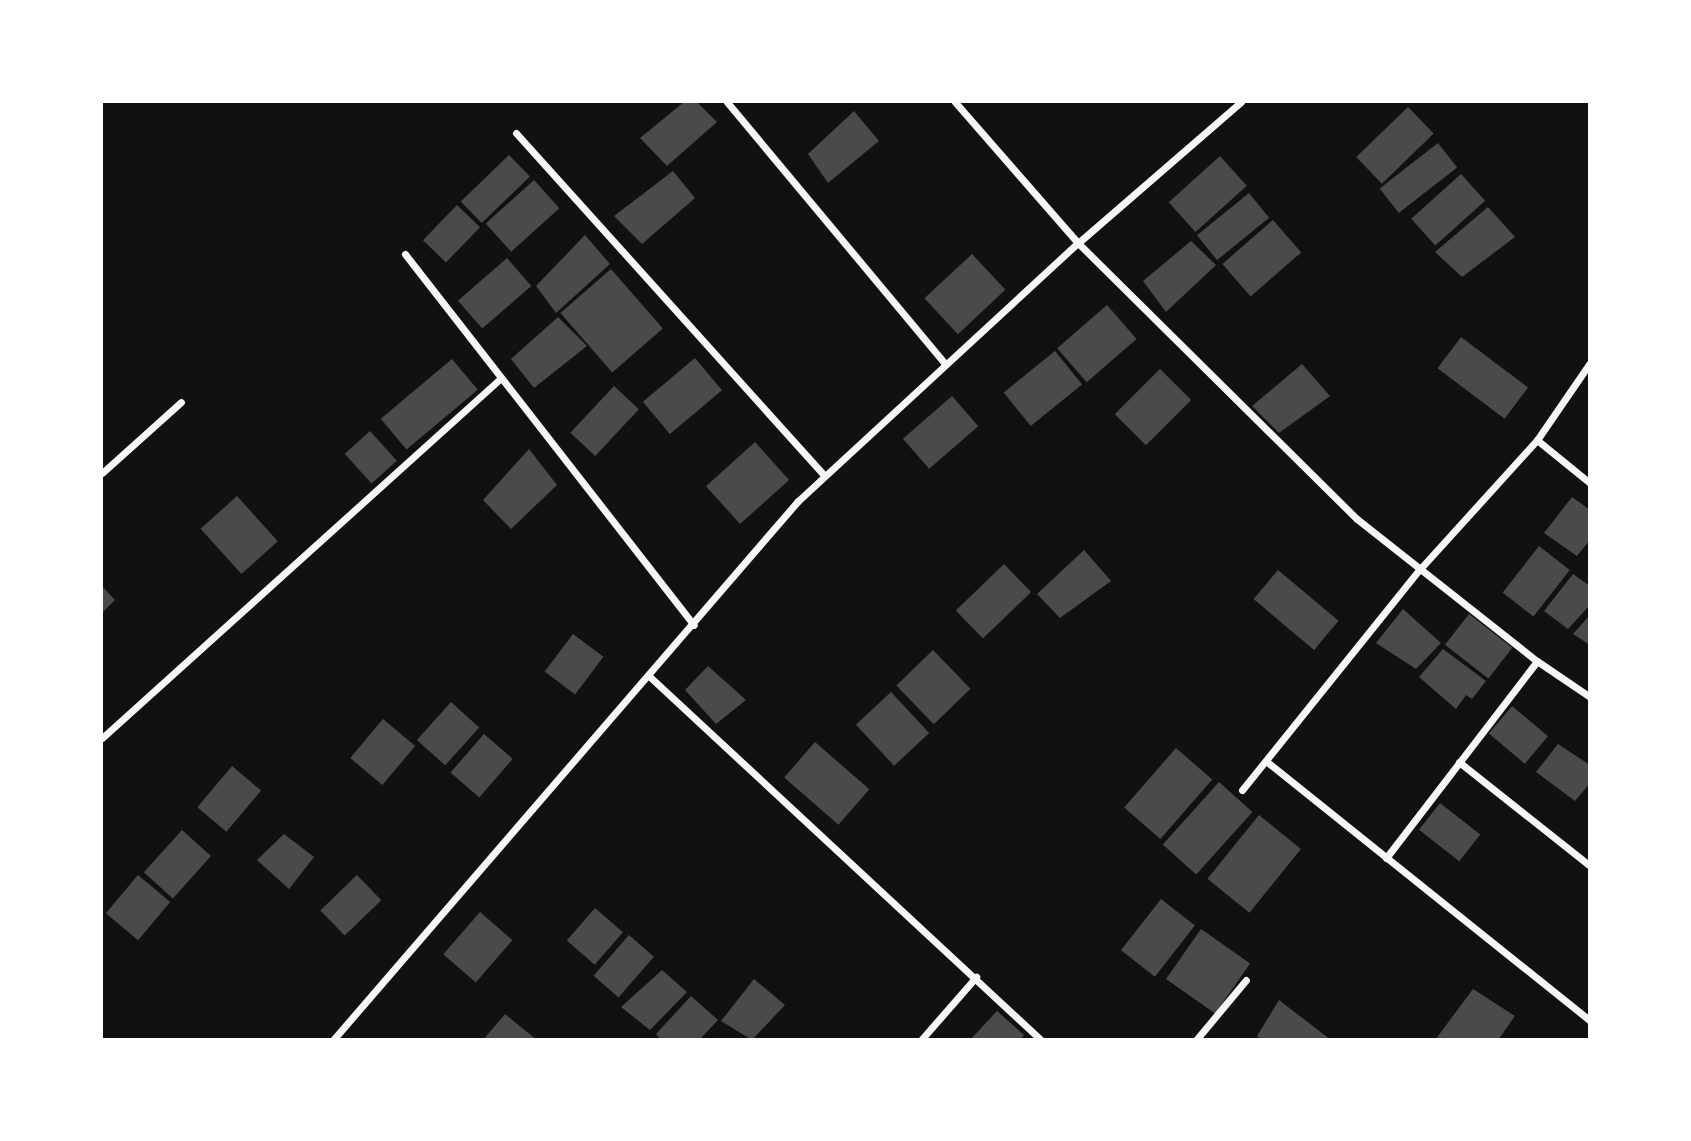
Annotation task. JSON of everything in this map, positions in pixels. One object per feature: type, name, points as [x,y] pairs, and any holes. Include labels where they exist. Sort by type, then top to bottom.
[{"type":"street","points":[[727,102],[945,364]]},
{"type":"street","points":[[955,102],[1078,243],[1357,519],[1537,661],[1590,697]]},
{"type":"street","points":[[333,1040],[824,475],[1078,243],[1241,102]]},
{"type":"street","points":[[516,133],[824,475]]},
{"type":"street","points":[[405,254],[694,625]]},
{"type":"street","points":[[1242,790],[1420,569],[1537,440],[1590,363]]},
{"type":"street","points":[[102,738],[501,378]]},
{"type":"street","points":[[102,473],[181,402]]},
{"type":"street","points":[[1537,440],[1590,483]]},
{"type":"street","points":[[1386,858],[1537,661]]},
{"type":"street","points":[[649,676],[1041,1040]]},
{"type":"street","points":[[1266,761],[1590,1021]]},
{"type":"street","points":[[1459,762],[1590,866]]},
{"type":"street","points":[[921,1040],[976,977]]},
{"type":"street","points":[[1196,1040],[1246,980]]},
{"type":"building","points":[[684,102],[697,102],[717,122],[667,166],[640,138]]},
{"type":"building","points":[[1408,107],[1434,134],[1382,184],[1356,157]]},
{"type":"building","points":[[854,111],[879,141],[828,183],[808,154]]},
{"type":"building","points":[[1438,143],[1457,167],[1399,213],[1380,189]]},
{"type":"building","points":[[509,155],[530,177],[482,223],[461,202]]},
{"type":"building","points":[[1220,156],[1247,186],[1195,232],[1169,202]]},
{"type":"building","points":[[673,171],[695,198],[642,244],[614,216]]},
{"type":"building","points":[[1461,174],[1485,201],[1435,246],[1411,219]]},
{"type":"building","points":[[534,180],[559,208],[511,252],[486,223]]},
{"type":"building","points":[[1249,193],[1269,218],[1217,260],[1197,235]]},
{"type":"building","points":[[457,205],[480,227],[446,262],[423,240]]},
{"type":"building","points":[[1488,207],[1515,237],[1462,277],[1435,252]]},
{"type":"building","points":[[1273,220],[1301,252],[1251,296],[1222,264]]},
{"type":"building","points":[[585,235],[610,264],[556,313],[536,286]]},
{"type":"building","points":[[1191,241],[1216,265],[1166,312],[1143,281]]},
{"type":"building","points":[[972,254],[1005,290],[958,334],[924,298]]},
{"type":"building","points":[[507,258],[531,286],[482,329],[458,301]]},
{"type":"building","points":[[611,269],[663,329],[612,373],[560,313]]},
{"type":"building","points":[[1107,305],[1137,339],[1087,382],[1057,348]]},
{"type":"building","points":[[558,317],[587,346],[534,388],[511,359]]},
{"type":"building","points":[[1461,337],[1528,388],[1505,419],[1438,368]]},
{"type":"building","points":[[1055,351],[1082,384],[1031,426],[1004,393]]},
{"type":"building","points":[[695,358],[722,390],[670,434],[643,402]]},
{"type":"building","points":[[452,359],[478,390],[406,449],[381,419]]},
{"type":"building","points":[[1302,364],[1330,396],[1279,433],[1252,406]]},
{"type":"building","points":[[1160,369],[1191,400],[1146,445],[1115,414]]},
{"type":"building","points":[[614,386],[639,409],[595,456],[570,433]]},
{"type":"building","points":[[952,396],[978,426],[929,469],[903,439]]},
{"type":"building","points":[[370,431],[397,461],[371,483],[345,454]]},
{"type":"building","points":[[755,442],[789,480],[740,524],[706,486]]},
{"type":"building","points":[[529,449],[557,485],[511,529],[483,500]]},
{"type":"building","points":[[237,496],[278,541],[241,574],[201,529]]},
{"type":"building","points":[[1572,497],[1590,510],[1590,540],[1577,556],[1544,533]]},
{"type":"building","points":[[1539,546],[1570,570],[1533,617],[1503,592]]},
{"type":"building","points":[[1084,550],[1111,581],[1060,618],[1037,594]]},
{"type":"building","points":[[1004,564],[1031,592],[983,639],[956,611]]},
{"type":"building","points":[[1278,570],[1339,621],[1314,650],[1254,599]]},
{"type":"building","points":[[1573,574],[1590,586],[1590,605],[1568,629],[1544,611]]},
{"type":"building","points":[[102,586],[115,600],[102,613]]},
{"type":"building","points":[[1403,609],[1441,643],[1416,669],[1376,643]]},
{"type":"building","points":[[1469,614],[1512,648],[1488,679],[1445,645]]},
{"type":"building","points":[[1590,615],[1590,645],[1573,634]]},
{"type":"building","points":[[573,634],[603,657],[575,694],[545,672]]},
{"type":"building","points":[[1443,649],[1486,681],[1472,699],[1466,695],[1456,709],[1419,677]]},
{"type":"building","points":[[933,650],[971,689],[934,724],[896,685]]},
{"type":"building","points":[[708,666],[746,700],[716,724],[685,690]]},
{"type":"building","points":[[891,692],[929,733],[894,766],[856,725]]},
{"type":"building","points":[[451,702],[479,727],[445,765],[417,740]]},
{"type":"building","points":[[1512,706],[1548,736],[1525,764],[1489,734]]},
{"type":"building","points":[[383,719],[415,746],[382,785],[350,758]]},
{"type":"building","points":[[484,734],[513,759],[479,797],[451,772]]},
{"type":"building","points":[[815,742],[869,789],[839,825],[784,777]]},
{"type":"building","points":[[1558,744],[1590,765],[1590,783],[1575,801],[1536,772]]},
{"type":"building","points":[[1176,748],[1212,779],[1160,839],[1124,808]]},
{"type":"building","points":[[232,766],[261,790],[226,832],[197,807]]},
{"type":"building","points":[[1219,782],[1252,812],[1196,875],[1163,844]]},
{"type":"building","points":[[1440,803],[1480,834],[1459,861],[1419,830]]},
{"type":"building","points":[[1259,815],[1301,849],[1249,913],[1207,879]]},
{"type":"building","points":[[182,830],[211,856],[173,898],[144,872]]},
{"type":"building","points":[[284,834],[314,857],[289,889],[257,860]]},
{"type":"building","points":[[138,875],[170,902],[138,940],[106,913]]},
{"type":"building","points":[[357,875],[381,900],[345,936],[320,910]]},
{"type":"building","points":[[1161,899],[1195,925],[1155,977],[1121,950]]},
{"type":"building","points":[[595,908],[623,932],[595,965],[567,940]]},
{"type":"building","points":[[480,912],[512,940],[476,982],[443,954]]},
{"type":"building","points":[[1201,929],[1250,963],[1215,1013],[1166,979]]},
{"type":"building","points":[[629,935],[654,957],[618,997],[594,976]]},
{"type":"building","points":[[662,970],[687,992],[650,1030],[621,1007]]},
{"type":"building","points":[[754,979],[785,1005],[752,1040],[721,1021]]},
{"type":"building","points":[[1473,989],[1515,1016],[1498,1040],[1435,1040]]},
{"type":"building","points":[[691,996],[718,1020],[699,1040],[661,1040],[656,1034]]},
{"type":"building","points":[[1279,1000],[1331,1040],[1262,1040],[1257,1036]]},
{"type":"building","points":[[997,1011],[1024,1035],[1020,1040],[970,1040]]},
{"type":"building","points":[[505,1014],[537,1040],[483,1040]]}]
